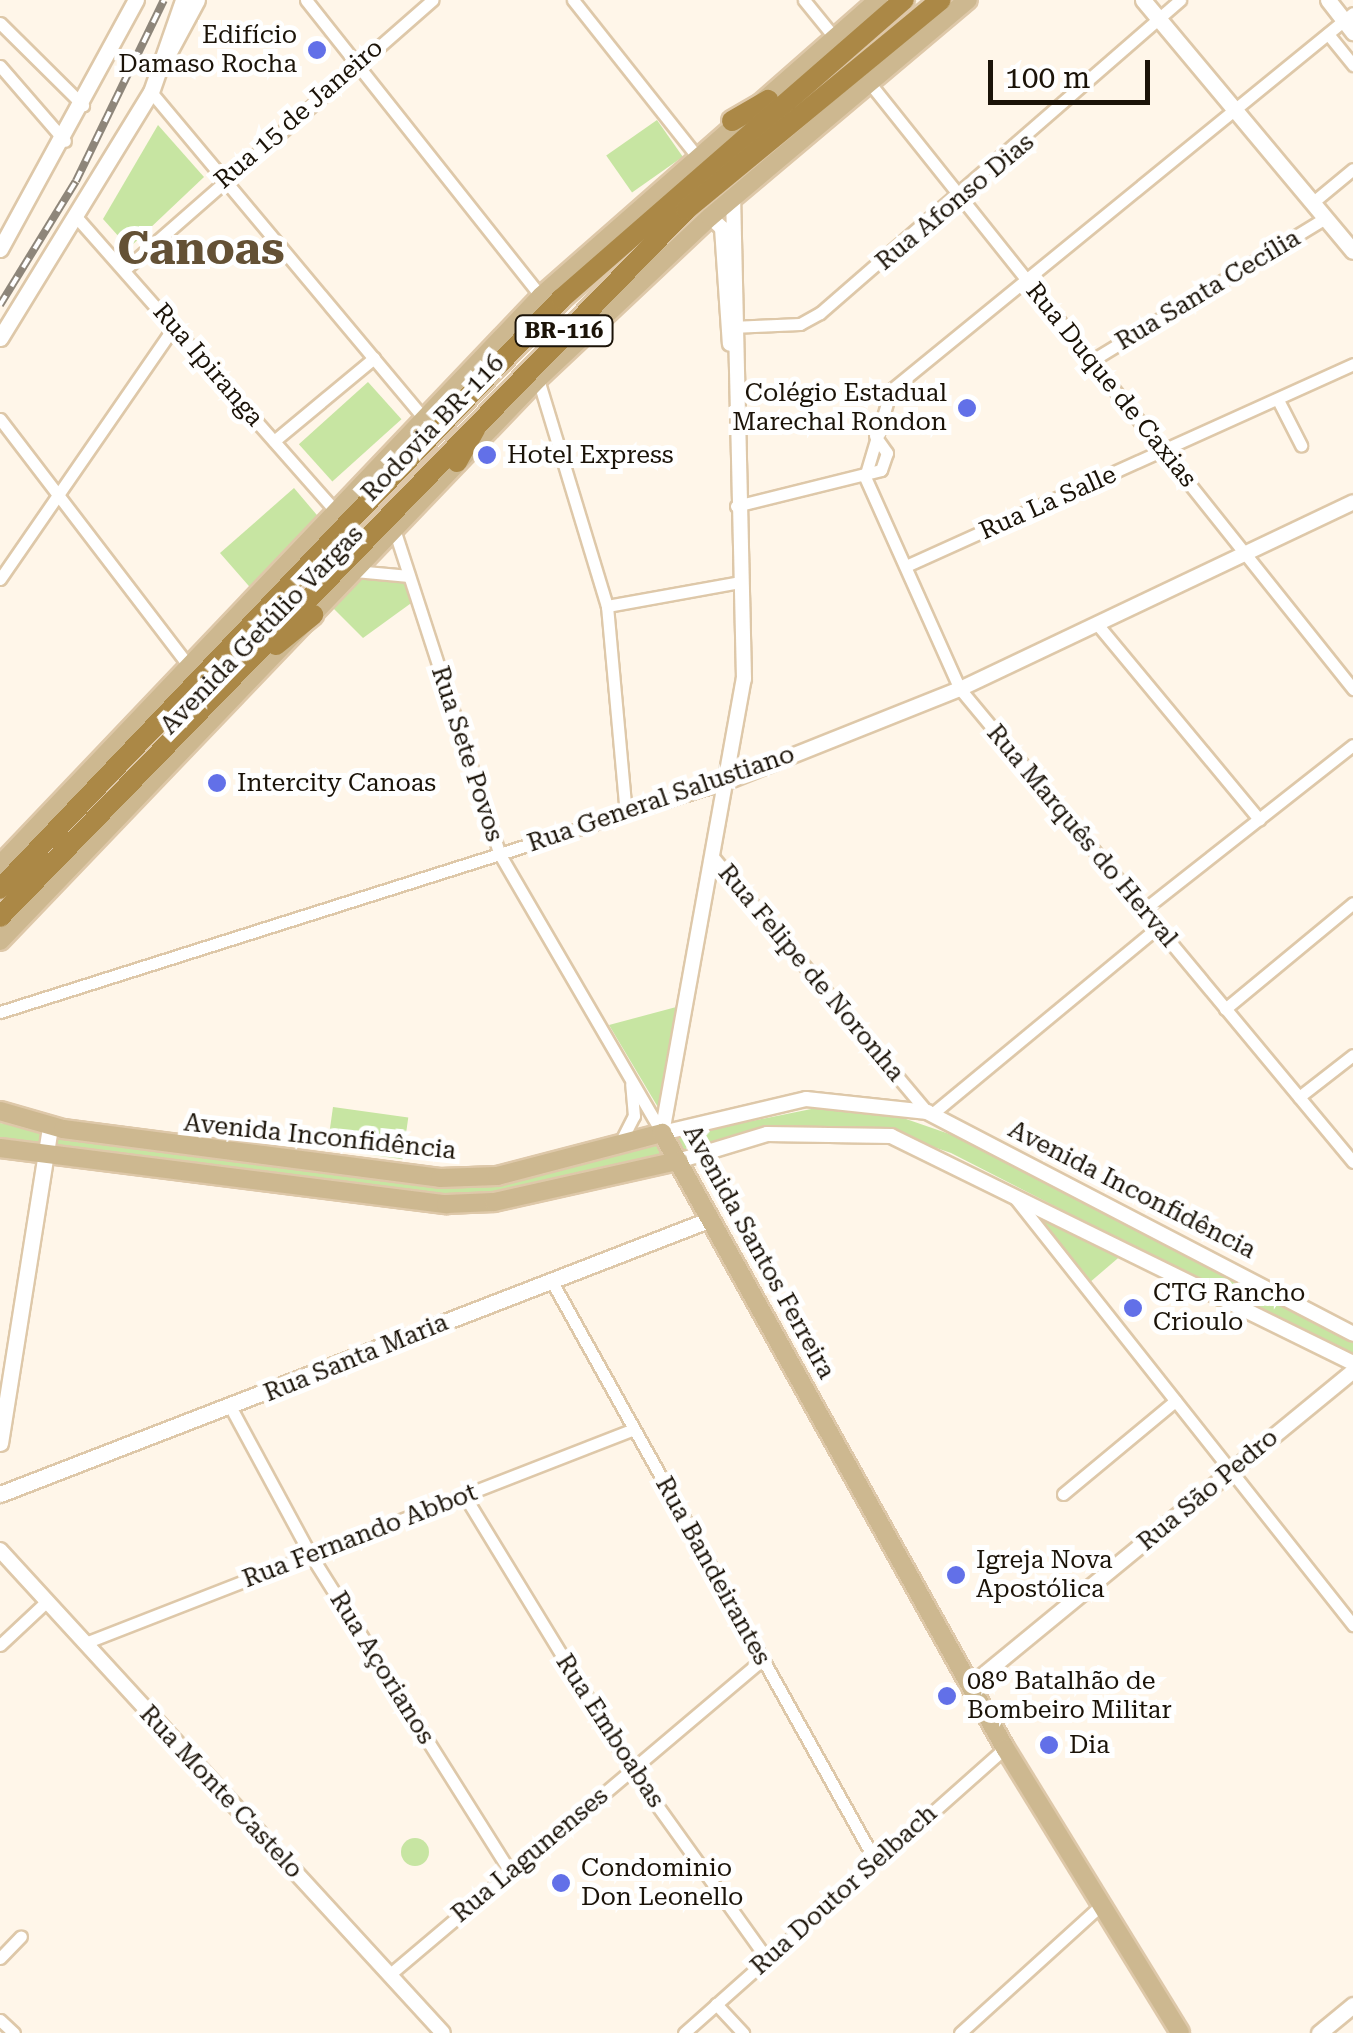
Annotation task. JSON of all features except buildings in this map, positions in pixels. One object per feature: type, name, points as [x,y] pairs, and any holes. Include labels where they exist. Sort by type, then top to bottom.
[{"type":"highway","name":"Rodovia BR-116","points":[[108,790],[230,648],[561,299],[904,0]]},
{"type":"highway","name":"Rodovia BR-116","points":[[108,790],[216,693],[488,404],[686,210],[942,0]]},
{"type":"highway","name":"BR-116","points":[[686,210],[704,207],[898,46],[920,39]]},
{"type":"highway","name":"BR-116","points":[[732,122],[822,68]]},
{"type":"highway","points":[[457,462],[488,404]]},
{"type":"highway","name":"BR-116","points":[[230,648],[276,579]]},
{"type":"highway","name":"BR-116","points":[[216,693],[313,615]]},
{"type":"highway","name":"BR-116","points":[[0,888],[108,790]]},
{"type":"highway","name":"BR-116","points":[[0,918],[108,790]]},
{"type":"main road","points":[[0,249],[65,141],[136,0]]},
{"type":"main road","points":[[0,338],[78,219],[151,92],[183,0]]},
{"type":"main road","points":[[166,55],[197,0]]},
{"type":"main road","name":"Avenida Getúlio Vargas","points":[[0,865],[542,296],[695,154],[878,0]]},
{"type":"main road","name":"Avenida Getúlio Vargas","points":[[0,941],[538,379],[710,217],[968,0]]},
{"type":"main road","points":[[1143,0],[1353,251]]},
{"type":"main road","points":[[1328,0],[1350,22]]},
{"type":"main road","name":"Avenida Inconfidência","points":[[0,1111],[57,1128],[440,1178],[496,1176],[662,1133]]},
{"type":"main road","points":[[0,1443],[57,1128]]},
{"type":"main road","name":"Avenida Santos Ferreira","points":[[662,1133],[1005,1748],[1180,2033]]},
{"type":"main road","name":"Avenida Inconfidência","points":[[0,1148],[446,1204],[494,1202],[678,1161]]},
{"type":"main road","name":"Rua Santa Maria","points":[[0,1494],[231,1408],[710,1219]]},
{"type":"main road","points":[[1319,2033],[1353,2005]]},
{"type":"street","points":[[306,0],[358,60],[542,296]]},
{"type":"street","name":"Rua 15 de Janeiro","points":[[124,270],[358,60],[432,0]]},
{"type":"street","points":[[572,0],[695,154]]},
{"type":"street","points":[[804,0],[834,36]]},
{"type":"street","name":"Rua Afonso Dias","points":[[729,327],[800,324],[820,313],[962,199],[1180,0]]},
{"type":"street","points":[[736,506],[865,477],[874,436],[891,390],[1328,34],[1350,22]]},
{"type":"street","points":[[0,23],[83,105]]},
{"type":"street","points":[[1328,34],[1353,65]]},
{"type":"street","points":[[0,66],[65,141]]},
{"type":"street","name":"Rua Duque de Caxias","points":[[868,82],[1350,681]]},
{"type":"street","points":[[151,92],[424,419]]},
{"type":"street","points":[[1312,203],[1353,169]]},
{"type":"street","name":"Avenida Santos Ferreira","points":[[729,327],[733,197]]},
{"type":"street","name":"Avenida Santos Ferreira","points":[[662,1133],[744,680],[722,228],[710,217]]},
{"type":"street","name":"Rua Santa Cecília","points":[[1091,361],[1326,218]]},
{"type":"street","name":"Rua Ipiranga","points":[[78,219],[337,513]]},
{"type":"street","points":[[0,579],[174,327]]},
{"type":"street","points":[[274,441],[374,358]]},
{"type":"street","name":"Rua La Salle","points":[[906,566],[1353,364]]},
{"type":"street","points":[[538,379],[607,606],[626,814]]},
{"type":"street","points":[[1278,400],[1302,445]]},
{"type":"street","points":[[0,419],[189,666]]},
{"type":"street","name":"Rua Marquês do Herval","points":[[865,477],[960,689],[1353,1162]]},
{"type":"street","name":"Rua General Salustiano","points":[[0,1012],[727,782],[960,689],[1353,502]]},
{"type":"street","name":"Rua Sete Povos","points":[[394,529],[499,852],[662,1133]]},
{"type":"street","points":[[356,571],[409,576]]},
{"type":"street","points":[[607,606],[741,582]]},
{"type":"street","points":[[1097,624],[1259,819]]},
{"type":"street","points":[[1142,911],[1353,745]]},
{"type":"street","name":"Rua Felipe de Noronha","points":[[714,858],[929,1113]]},
{"type":"street","points":[[1225,1009],[1353,903]]},
{"type":"street","points":[[929,1113],[1157,928]]},
{"type":"street","points":[[1299,1097],[1353,1055]]},
{"type":"street","points":[[620,1142],[634,1116],[630,1080]]},
{"type":"street","name":"Rua Felipe de Noronha","points":[[900,1107],[909,1088]]},
{"type":"street","name":"Avenida Inconfidência","points":[[662,1133],[806,1099],[929,1113],[1353,1334]]},
{"type":"street","name":"Avenida Inconfidência","points":[[678,1161],[767,1134],[817,1130],[891,1136],[1006,1187],[1353,1363]]},
{"type":"street","points":[[1006,1187],[1353,1625]]},
{"type":"street","name":"Rua Bandeirantes","points":[[551,1280],[876,1862]]},
{"type":"street","name":"Rua São Pedro","points":[[970,1686],[1353,1371]]},
{"type":"street","points":[[1063,1494],[1175,1401]]},
{"type":"street","name":"Rua Açorianos","points":[[231,1408],[310,1554],[510,1872]]},
{"type":"street","name":"Rua Fernando Abbot","points":[[86,1643],[634,1429]]},
{"type":"street","name":"Rua Emboabas","points":[[464,1495],[631,1769],[767,1959]]},
{"type":"street","name":"Rua Monte Castelo","points":[[0,1550],[443,2033]]},
{"type":"street","points":[[0,1645],[46,1601]]},
{"type":"street","name":"Rua Lagunenses","points":[[389,1975],[763,1660]]},
{"type":"street","name":"Rua Doutor Selbach","points":[[684,2033],[1005,1748]]},
{"type":"street","points":[[960,2033],[1100,1906]]},
{"type":"street","points":[[0,1958],[21,1936]]},
{"type":"street","points":[[716,2004],[743,2033]]},
{"type":"street","points":[[0,2020],[14,2033]]},
{"type":"green space","points":[[657,120],[683,157],[632,192],[606,156]]},
{"type":"green space","points":[[158,125],[204,177],[129,248],[103,219]]},
{"type":"green space","points":[[368,382],[401,419],[332,481],[299,444]]},
{"type":"green space","points":[[294,488],[322,521],[255,593],[220,553]]},
{"type":"green space","points":[[364,573],[405,578],[414,601],[363,638],[332,607]]},
{"type":"green space","points":[[680,1006],[662,1114],[609,1025]]},
{"type":"green space","points":[[826,1106],[883,1111],[958,1137],[1353,1342],[1353,1359],[951,1153],[890,1132],[765,1129],[497,1198],[446,1200],[0,1143],[0,1123],[437,1185]]},
{"type":"green space","points":[[333,1107],[408,1118],[402,1159],[327,1149]]},
{"type":"green space","points":[[1027,1203],[1124,1253],[1089,1283]]},
{"type":"green space","points":[[415,1838],[425,1842],[429,1852],[425,1862],[415,1866],[405,1862],[401,1852],[405,1842]]},
{"type":"railway","points":[[0,305],[76,181],[164,0]]},
{"type":"place","name":"Edifício Damaso Rocha","points":[[317,50]]},
{"type":"place","name":"Colégio Estadual Marechal Rondon","points":[[967,408]]},
{"type":"place","name":"Hotel Express","points":[[487,455]]},
{"type":"place","name":"Intercity Canoas","points":[[217,783]]},
{"type":"place","name":"CTG Rancho Crioulo","points":[[1133,1308]]},
{"type":"place","name":"Igreja Nova Apostólica","points":[[956,1575]]},
{"type":"place","name":"08º Batalhão de Bombeiro Militar","points":[[947,1696]]},
{"type":"place","name":"Dia","points":[[1049,1745]]},
{"type":"place","name":"Condominio Don Leonello","points":[[561,1883]]},
{"type":"district","name":"Canoas","points":[[201,249]]}]
